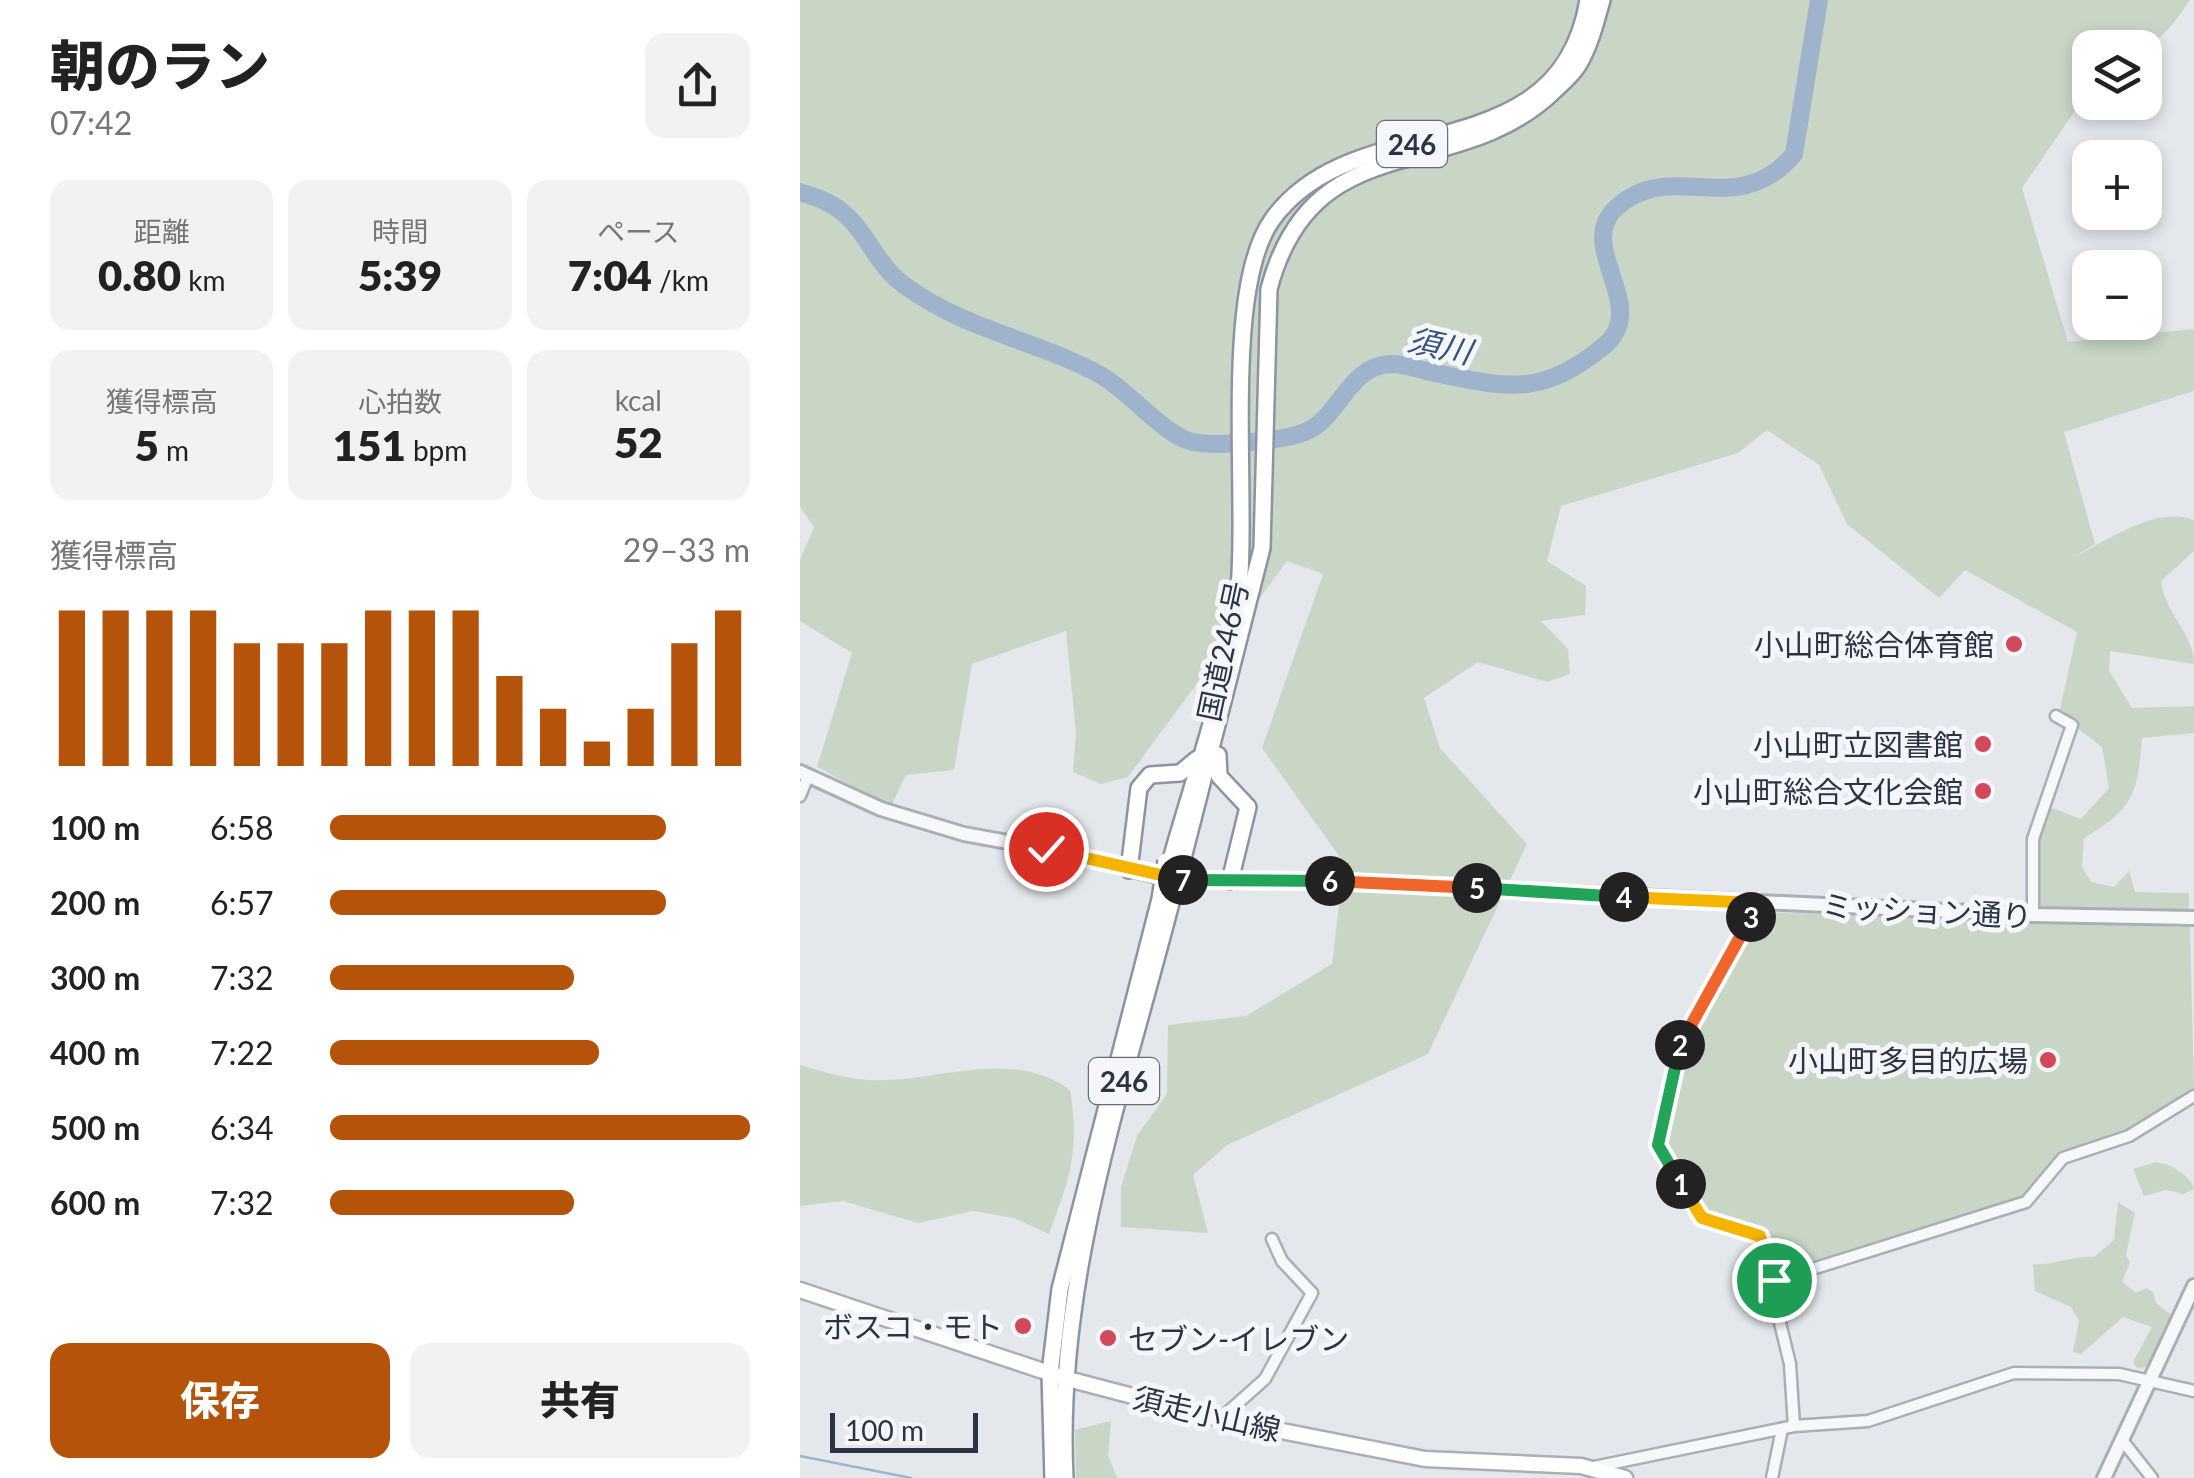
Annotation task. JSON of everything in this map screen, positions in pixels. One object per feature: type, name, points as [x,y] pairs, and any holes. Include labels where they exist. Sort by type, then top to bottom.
[{"type":"highway","name":"国道246号","points":[[1173,863],[1232,634],[1241,554],[1246,297],[1258,242],[1291,198],[1329,172],[1516,109],[1548,85],[1570,60],[1588,0]]},
{"type":"highway","name":"国道246号","points":[[1173,863],[1194,818],[1262,548],[1268,289],[1288,236],[1316,199],[1342,179],[1494,130],[1530,114],[1578,67],[1602,0]]},
{"type":"highway","points":[[1220,720],[1218,771],[1221,780],[1238,792],[1248,807],[1230,881]]},
{"type":"highway","points":[[1129,870],[1139,788],[1150,775],[1180,773],[1199,756]]},
{"type":"highway","points":[[1162,773],[1176,781],[1181,796],[1173,863]]},
{"type":"highway","points":[[1194,818],[1216,793],[1238,792]]},
{"type":"highway","name":"246","points":[[1053,1478],[1058,1376],[1074,1220],[1166,901],[1173,863]]},
{"type":"highway","name":"246","points":[[1058,1376],[1065,1478]]},
{"type":"main road","name":"須走小山線","points":[[800,1290],[1058,1376],[1220,1420],[1425,1458],[1593,1468],[1625,1478]]},
{"type":"street","points":[[2033,915],[2033,839],[2072,725],[2056,716]]},
{"type":"street","points":[[800,796],[804,774]]},
{"type":"street","name":"ミッション通り","points":[[804,774],[881,809],[964,834],[1063,852],[1172,880],[1300,880],[2033,915],[2194,918]]},
{"type":"street","points":[[1757,903],[1678,1051],[1658,1145],[1702,1218],[1760,1236],[1774,1280],[1790,1364],[1788,1428],[1772,1478]]},
{"type":"street","points":[[1774,1280],[2026,1202],[2063,1158],[2130,1136],[2194,1096]]},
{"type":"street","points":[[1220,1420],[1264,1379],[1312,1293],[1282,1262],[1272,1239]]},
{"type":"street","points":[[2104,1478],[2194,1286]]},
{"type":"street","points":[[1593,1468],[1788,1428],[1868,1421],[2014,1372],[2086,1371],[2194,1391]]},
{"type":"street","points":[[2122,1440],[2152,1478]]},
{"type":"green space","points":[[800,0],[2190,0],[2162,35],[2162,30],[2072,30],[2072,115],[2022,188],[2068,342],[2162,340],[2162,332],[2194,329],[2194,391],[2064,432],[2095,544],[2072,558],[2148,521],[2179,516],[2194,520],[2194,551],[2161,581],[2193,653],[2194,664],[2110,651],[2109,671],[2132,708],[2194,706],[2194,733],[2142,738],[2130,797],[2114,818],[2084,838],[2082,867],[2091,882],[2114,887],[2129,871],[2135,892],[2189,893],[2189,915],[2033,912],[2028,854],[2050,807],[2081,819],[2109,788],[2102,747],[2059,714],[2077,632],[1965,570],[1939,598],[1847,524],[1819,465],[1767,430],[1738,453],[1561,506],[1547,561],[1586,586],[1585,615],[1541,621],[1568,649],[1570,674],[1548,682],[1478,662],[1424,698],[1440,748],[1527,844],[1428,1054],[1227,1145],[1193,1175],[1208,1233],[1121,1227],[1121,1187],[1137,1136],[1167,1094],[1168,1025],[1246,1016],[1332,964],[1344,863],[1262,748],[1323,574],[1287,561],[1128,777],[1101,784],[1073,772],[1076,732],[1066,631],[972,664],[954,770],[906,775],[891,806],[817,767],[852,653],[800,621],[800,560],[814,527],[800,507]]},
{"type":"green space","points":[[1761,912],[2190,927],[2194,1090],[2120,1134],[2059,1154],[2025,1196],[1782,1273],[1777,1271],[1764,1233],[1705,1214],[1664,1141],[1683,1052]]},
{"type":"green space","points":[[800,1065],[868,1080],[972,1070],[1023,1070],[1070,1090],[1074,1130],[1071,1164],[1049,1234],[1014,1218],[973,1211],[918,1223],[843,1201],[800,1206]]},
{"type":"green space","points":[[2156,1162],[2179,1171],[2194,1189],[2183,1194],[2166,1190],[2144,1196],[2133,1169]]},
{"type":"green space","points":[[2118,1202],[2135,1213],[2126,1255],[2130,1262],[2122,1282],[2136,1293],[2146,1288],[2153,1292],[2156,1303],[2172,1315],[2147,1367],[2137,1368],[2133,1362],[2152,1327],[2123,1317],[2081,1354],[2073,1352],[2079,1321],[2071,1307],[2035,1291],[2033,1264],[2094,1257],[2114,1240]]},
{"type":"green space","points":[[1111,1421],[1108,1455],[1117,1478],[1076,1478],[1075,1430]]},
{"type":"waterway","name":"須川","points":[[800,192],[841,211],[895,277],[928,301],[1102,376],[1182,438],[1218,444],[1282,438],[1317,425],[1354,382],[1376,367],[1396,364],[1484,382],[1524,384],[1561,374],[1604,346],[1617,330],[1620,313],[1606,259],[1605,224],[1616,208],[1637,194],[1659,187],[1727,188],[1750,184],[1772,174],[1794,154],[1819,0]]},
{"type":"waterway","points":[[800,1456],[911,1478]]},
{"type":"place","name":"小山町総合体育館","points":[[2014,644]]},
{"type":"place","name":"小山町立図書館","points":[[1983,744]]},
{"type":"place","name":"小山町総合文化会館","points":[[1983,791]]},
{"type":"place","name":"小山町多目的広場","points":[[2048,1060]]},
{"type":"place","name":"ボスコ・モト","points":[[1023,1326]]},
{"type":"place","name":"セブン-イレブン","points":[[1108,1338]]},
{"type":"route","points":[[1046,849],[1172,880],[1300,880],[1757,903],[1678,1051],[1658,1145],[1702,1218],[1760,1236],[1774,1280]]}]
